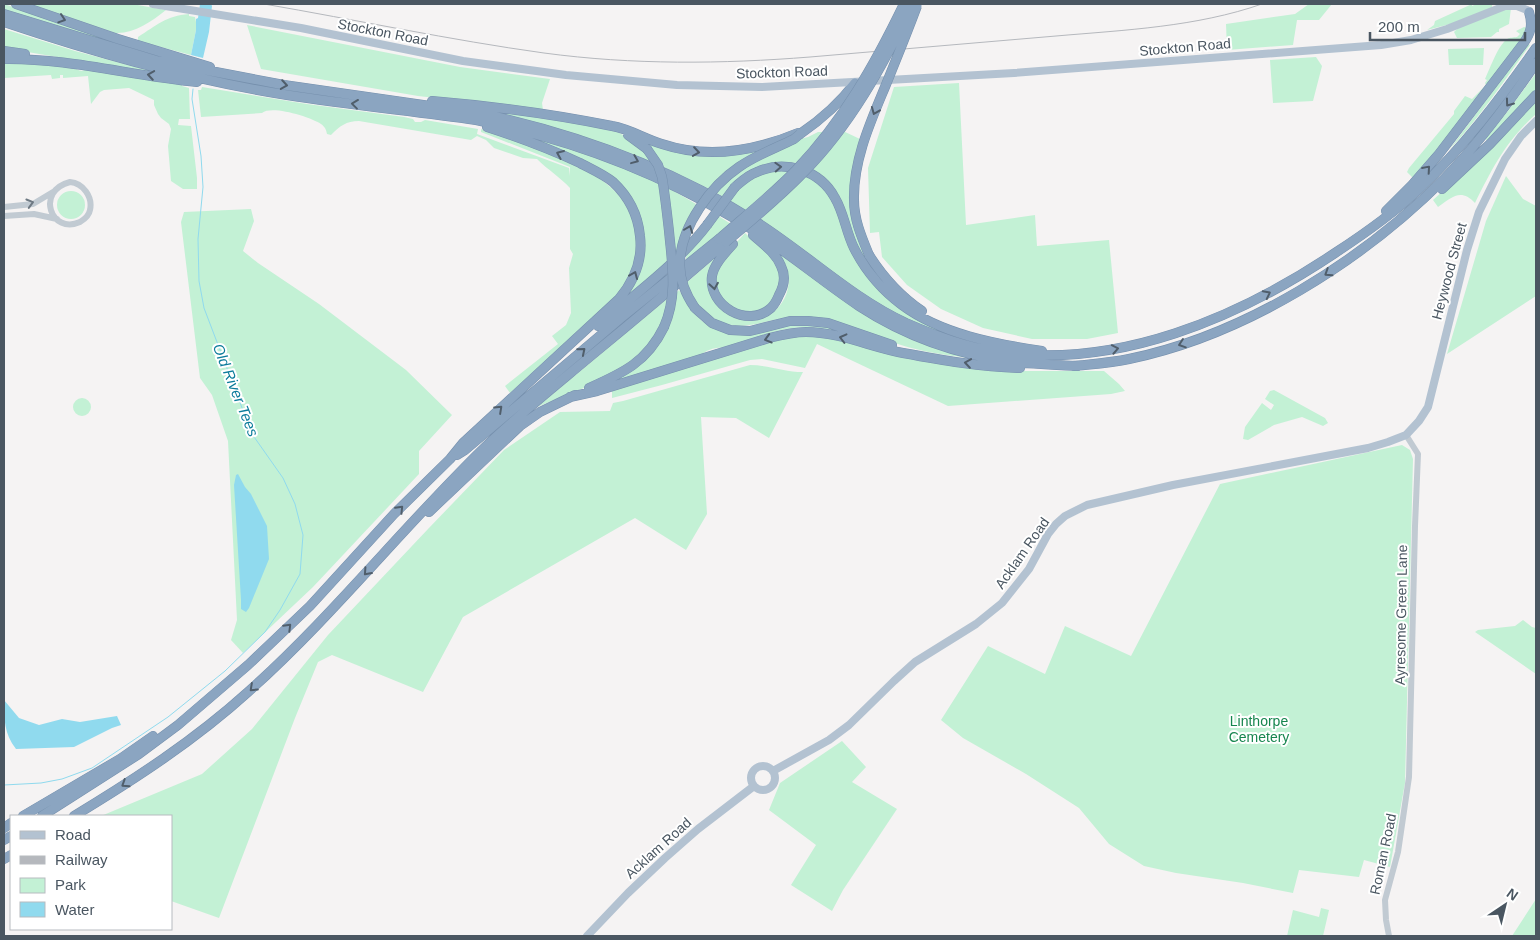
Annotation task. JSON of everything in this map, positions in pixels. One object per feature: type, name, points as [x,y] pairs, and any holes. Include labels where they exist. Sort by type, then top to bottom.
[{"type":"highway","points":[[16,4],[118,39],[236,76]]},
{"type":"highway","points":[[450,459],[465,450],[622,318],[726,242],[795,171],[834,126],[858,91],[888,38],[904,4]]},
{"type":"highway","points":[[76,815],[194,737],[230,708],[280,663],[343,598],[426,506],[483,449],[804,173],[843,126],[876,75],[913,4]]},
{"type":"highway","points":[[918,4],[870,124],[858,164],[854,183],[856,220],[869,255],[889,283],[914,306],[944,324],[971,336]]},
{"type":"highway","points":[[1348,244],[1403,195],[1459,130],[1529,36],[1532,26],[1529,11]]},
{"type":"highway","points":[[4,14],[158,61],[284,85],[479,113],[615,151],[668,174],[740,212],[864,299],[910,324],[959,344],[984,350],[1024,355],[1067,355],[1109,350],[1167,336],[1231,311],[1285,285],[1348,244],[1398,208],[1434,175],[1474,132],[1535,56]]},
{"type":"highway","points":[[4,22],[98,52],[230,85],[503,126],[586,149],[647,173],[733,217],[780,248],[860,306],[908,332],[944,346],[995,359],[1078,366]]},
{"type":"highway","points":[[4,51],[190,81],[230,85]]},
{"type":"highway","points":[[570,397],[607,388],[769,338],[791,333],[806,332],[835,336],[887,350],[974,364],[1013,368],[1052,368],[1115,362],[1149,355],[1194,340],[1265,309],[1330,272],[1368,245],[1419,202],[1461,161],[1508,105],[1535,56]]},
{"type":"highway","points":[[4,58],[52,60]]},
{"type":"highway","points":[[864,78],[855,83],[842,100],[821,120],[794,139],[738,168],[716,187],[698,209],[686,236],[680,262],[684,286],[688,298],[695,308],[712,323],[730,330],[750,331],[790,321],[828,323],[886,344],[936,358]]},
{"type":"highway","points":[[1368,245],[1387,235],[1435,196],[1490,144],[1536,96]]},
{"type":"highway","points":[[385,100],[410,99],[490,106],[615,126],[670,147],[701,153],[744,150],[798,133],[800,134]]},
{"type":"highway","points":[[44,815],[139,754],[178,725],[248,665],[310,606],[394,514],[464,443],[619,299],[630,284],[637,267],[640,249],[640,230],[634,212],[619,188],[606,177],[559,154],[486,127],[438,115]]},
{"type":"highway","points":[[400,536],[529,419],[636,364],[652,347],[664,327],[672,303],[674,287],[662,177],[658,165],[647,149],[636,139],[623,132],[593,123]]},
{"type":"highway","points":[[551,363],[581,341],[659,274],[697,238],[735,187],[756,172],[768,168],[790,167],[813,174],[830,190],[836,200],[853,247],[874,279],[910,310],[935,324],[971,336],[1023,348],[1067,355]]},
{"type":"highway","points":[[726,242],[720,261],[712,275],[712,285],[715,294],[726,309],[734,313],[744,316],[763,313],[771,308],[781,292],[784,284],[784,274],[781,265],[768,249],[733,217]]},
{"type":"highway","points":[[453,480],[500,444]]},
{"type":"highway","points":[[25,815],[120,759],[226,683]]},
{"type":"highway","points":[[37,815],[62,804]]},
{"type":"main road","name":"Stockton Road","points":[[154,4],[300,28],[462,61],[566,75],[677,85],[762,87],[1022,72],[1381,45],[1421,37],[1447,29],[1490,11]]},
{"type":"main road","points":[[1490,11],[1501,4]]},
{"type":"main road","points":[[1490,11],[1510,5],[1529,11]]},
{"type":"main road","name":"Heywood Street","points":[[1406,435],[1419,422],[1428,407],[1467,250],[1479,212],[1509,153],[1521,136],[1536,121]]},
{"type":"main road","name":"Acklam Road","points":[[773,771],[830,740],[849,725],[915,662],[976,624],[1002,603],[1029,569],[1048,534],[1056,524],[1074,510],[1087,505],[1173,486],[1368,448],[1406,435]]},
{"type":"main road","name":"Acklam Road","points":[[764,766],[773,771],[775,779],[772,786],[761,790],[754,786],[751,776],[754,769],[764,766]]},
{"type":"main road","name":"Acklam Road","points":[[587,936],[671,852],[754,786]]},
{"type":"street","points":[[4,207],[33,204],[54,192],[62,184],[70,182],[79,184],[88,194],[90,203],[89,214],[85,219],[66,224],[56,219],[34,214],[4,216]]},
{"type":"street","points":[[54,192],[49,204],[56,219]]},
{"type":"street","name":"Ayresome Green Lane","points":[[1406,435],[1418,454],[1409,777]]},
{"type":"street","name":"Roman Road","points":[[1389,936],[1385,900],[1398,852],[1409,777]]},
{"type":"green space","points":[[4,4],[172,60],[109,44],[4,11]]},
{"type":"green space","points":[[29,4],[132,4],[166,10],[136,29],[129,32],[115,33]]},
{"type":"green space","points":[[1309,4],[1332,4],[1319,20],[1297,20],[1293,45],[1227,50],[1226,24],[1295,14]]},
{"type":"green space","points":[[1472,4],[1472,6],[1492,4],[1492,8],[1462,21],[1427,30],[1434,25],[1435,21]]},
{"type":"green space","points":[[1511,8],[1509,24],[1499,29],[1499,32],[1491,37],[1457,38],[1454,32],[1458,28],[1502,9]]},
{"type":"green space","points":[[189,14],[189,16],[195,17],[196,22],[191,55],[138,41],[138,37],[162,22]]},
{"type":"green space","points":[[247,25],[460,67],[550,79],[542,103],[543,110],[418,96],[261,69]]},
{"type":"green space","points":[[1524,27],[1528,28],[1527,35],[1414,179],[1407,172],[1409,168],[1454,114],[1454,111],[1465,96],[1472,99],[1486,85],[1487,80],[1485,79],[1495,56],[1505,40],[1517,37],[1520,34],[1516,31]]},
{"type":"green space","points":[[4,29],[75,51],[151,71],[151,73],[4,48]]},
{"type":"green space","points":[[1528,44],[1530,45],[1471,126],[1449,150]]},
{"type":"green space","points":[[1484,48],[1483,65],[1449,65],[1448,49]]},
{"type":"green space","points":[[1316,57],[1322,66],[1313,101],[1273,103],[1270,60]]},
{"type":"green space","points":[[4,62],[74,67],[80,71],[87,69],[182,84],[182,86],[189,88],[190,119],[179,119],[178,125],[191,126],[197,189],[183,189],[171,181],[168,146],[171,129],[169,124],[158,114],[154,100],[129,88],[104,90],[100,92],[91,104],[88,76],[63,78],[63,75],[60,75],[60,78],[52,79],[51,75],[4,78]]},
{"type":"green space","points":[[1536,73],[1536,91],[1506,123],[1487,140],[1485,139],[1508,111]]},
{"type":"green space","points":[[959,83],[966,225],[1035,215],[1037,246],[1109,240],[1118,333],[1087,339],[1032,339],[983,328],[941,309],[907,285],[882,257],[879,232],[870,233],[868,168],[894,87]]},
{"type":"green space","points":[[202,87],[404,117],[413,119],[415,122],[425,120],[478,129],[477,134],[569,168],[570,176],[570,167],[481,132],[481,129],[557,155],[605,182],[623,200],[634,222],[637,248],[636,263],[629,279],[614,300],[510,393],[505,386],[558,344],[552,336],[566,325],[571,313],[569,268],[573,254],[570,249],[570,188],[566,184],[537,159],[523,158],[494,148],[486,140],[477,136],[471,140],[359,121],[344,125],[331,135],[327,134],[326,129],[316,121],[300,115],[274,110],[262,113],[201,117],[198,90],[201,90]]},
{"type":"green space","points":[[1536,100],[1536,114],[1516,134],[1501,155],[1475,203],[1470,198],[1461,195],[1452,197],[1438,207],[1433,200]]},
{"type":"green space","points":[[490,110],[618,132],[639,145],[654,164],[490,113]]},
{"type":"green space","points":[[843,131],[860,139],[854,163],[852,216],[893,292],[875,273],[861,252],[836,191],[823,177],[812,169]]},
{"type":"green space","points":[[514,132],[592,154],[661,184],[668,262],[619,304],[644,248],[623,190]]},
{"type":"green space","points":[[818,132],[824,132],[797,163],[764,165],[747,173],[723,197],[715,192],[739,171],[800,139]]},
{"type":"green space","points":[[639,136],[679,151],[773,144],[709,189],[661,166]]},
{"type":"green space","points":[[771,170],[791,170],[745,211],[729,201],[747,182]]},
{"type":"green space","points":[[807,174],[831,196],[852,250],[905,308],[1010,348],[979,345],[919,325],[864,294],[760,220]]},
{"type":"green space","points":[[1506,176],[1523,199],[1536,206],[1536,296],[1447,354],[1486,221]]},
{"type":"green space","points":[[667,187],[696,204],[689,217],[677,256],[674,257]]},
{"type":"green space","points":[[71,191],[81,195],[85,205],[81,215],[71,219],[61,215],[57,205],[61,195]]},
{"type":"green space","points":[[251,209],[254,221],[243,251],[319,304],[406,370],[452,415],[419,451],[419,474],[313,587],[243,653],[231,640],[237,620],[228,441],[212,395],[200,378],[181,222],[184,212]]},
{"type":"green space","points":[[717,215],[731,224],[685,263],[687,252]]},
{"type":"green space","points":[[745,233],[775,262],[781,275],[771,304],[761,311],[750,313],[731,307],[723,300],[718,291],[716,281],[718,270],[723,260]]},
{"type":"green space","points":[[772,248],[970,357],[951,356],[918,350],[836,323],[809,318],[795,317],[750,325],[732,325],[716,320],[700,307],[686,283],[716,257],[712,268],[716,302],[761,317],[772,313],[785,298],[788,281],[784,263]]},
{"type":"green space","points":[[679,290],[702,321],[722,331],[815,324],[837,329],[855,337],[812,327],[787,329],[762,335],[726,348],[712,349],[700,356],[602,387],[654,350],[675,294]]},
{"type":"green space","points":[[668,298],[661,327],[646,351],[606,379],[537,407]]},
{"type":"green space","points":[[818,334],[1000,369],[1024,371],[1104,371],[1125,391],[1111,394],[948,406],[817,344],[805,368],[762,359],[750,360],[612,398],[612,390],[793,335]]},
{"type":"green space","points":[[750,365],[803,372],[769,438],[736,418],[701,417],[707,514],[686,550],[635,518],[463,617],[423,692],[332,655],[318,662],[219,918],[172,901],[172,815],[103,815],[202,774],[252,729],[328,635],[504,450],[560,412],[610,411],[613,403]]},
{"type":"green space","points":[[1274,390],[1325,418],[1328,423],[1323,426],[1302,417],[1274,425],[1248,440],[1243,439],[1245,427],[1262,403],[1271,410],[1274,405],[1265,399],[1270,391]]},
{"type":"green space","points":[[82,398],[89,400],[91,407],[89,414],[82,416],[75,414],[73,407],[75,400]]},
{"type":"green space","name":"Linthorpe Cemetery","points":[[1402,445],[1410,450],[1413,459],[1405,783],[1390,867],[1364,860],[1359,877],[1299,870],[1293,893],[1144,866],[1109,844],[1079,808],[1026,774],[963,738],[941,720],[988,646],[1045,674],[1065,626],[1131,656],[1220,484]]},
{"type":"green space","points":[[1523,620],[1536,628],[1536,674],[1475,632],[1478,630],[1515,626]]},
{"type":"green space","points":[[842,741],[866,767],[852,782],[897,809],[843,890],[832,911],[791,885],[816,845],[769,810],[780,783]]},
{"type":"green space","points":[[1536,899],[1536,936],[1512,936]]},
{"type":"green space","points":[[1321,908],[1329,910],[1323,936],[1287,936],[1293,910],[1319,917]]},
{"type":"water","points":[[200,4],[211,4],[212,6],[203,58],[191,55]]},
{"type":"water","points":[[238,474],[251,494],[267,526],[269,559],[246,612],[241,609],[234,485],[236,475]]},
{"type":"water","points":[[4,700],[19,718],[39,725],[62,719],[80,722],[117,716],[121,725],[74,747],[16,749],[7,732]]},
{"type":"waterway","name":"Old River Tees","points":[[4,785],[41,783],[62,779],[92,768],[168,717],[225,671],[265,632],[300,574],[303,535],[295,504],[283,478],[252,434],[204,308],[199,281],[198,239],[203,187],[201,156],[192,99],[193,89]]},
{"type":"railway","points":[[264,4],[544,53],[611,60],[677,62],[744,61],[810,57],[1134,29],[1212,18],[1262,4]]}]
